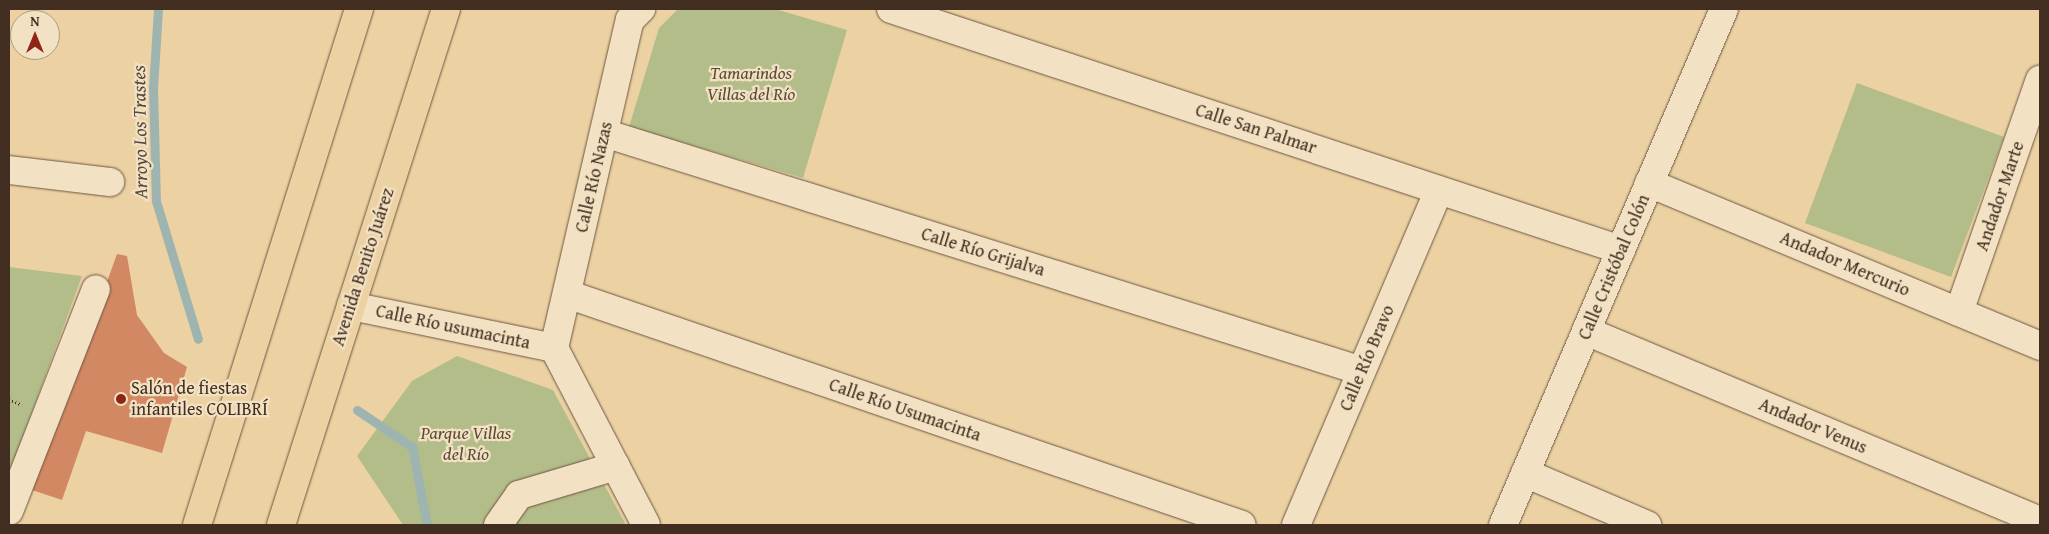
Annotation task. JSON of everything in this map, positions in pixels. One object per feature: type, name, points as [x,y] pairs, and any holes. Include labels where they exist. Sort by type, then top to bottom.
[{"type":"main road","points":[[197,525],[359,9]]},
{"type":"main road","name":"Avenida Benito Juárez","points":[[282,525],[350,306],[446,9]]},
{"type":"street","name":"Calle Río Nazas","points":[[554,348],[630,20],[641,9]]},
{"type":"street","name":"Calle San Palmar","points":[[891,9],[1621,250]]},
{"type":"street","name":"Calle Cristóbal Colón","points":[[1503,525],[1724,9]]},
{"type":"street","name":"Andador Marte","points":[[1959,312],[2040,80]]},
{"type":"street","name":"Calle Río Grijalva","points":[[604,133],[1362,371]]},
{"type":"street","points":[[9,170],[110,182]]},
{"type":"street","name":"Andador Mercurio","points":[[1649,183],[2040,346]]},
{"type":"street","name":"Calle Río Bravo","points":[[1296,525],[1440,190]]},
{"type":"street","points":[[9,511],[96,289]]},
{"type":"street","name":"Calle Río Usumacinta","points":[[567,294],[1242,525]]},
{"type":"street","name":"Calle Río usumacinta","points":[[350,306],[554,348]]},
{"type":"street","name":"Andador Venus","points":[[1586,331],[2040,521]]},
{"type":"street","points":[[554,348],[649,524]]},
{"type":"street","points":[[498,525],[519,495],[616,466]]},
{"type":"street","points":[[1525,473],[1647,525]]},
{"type":"green space","name":"Tamarindos Villas del Río","points":[[678,9],[775,9],[847,30],[803,178],[629,127],[659,28]]},
{"type":"green space","points":[[1857,83],[2004,137],[1951,277],[1805,223]]},
{"type":"green space","points":[[9,267],[82,276],[9,475]]},
{"type":"green space","name":"Parque Villas del Río","points":[[457,356],[553,390],[626,525],[403,525],[357,456],[412,381]]},
{"type":"building","name":"Salón de fiestas infantiles COLIBRÍ","points":[[117,254],[127,256],[137,315],[164,353],[187,367],[162,453],[86,431],[62,500],[32,490]]},
{"type":"waterway","name":"Arroyo Los Trastes","points":[[158,9],[153,88],[156,201],[198,339]]},
{"type":"waterway","name":"Arroyo Los Trastes","points":[[357,410],[412,447],[427,525]]},
{"type":"place","name":"Salón de fiestas infantiles COLIBRÍ","points":[[121,399]]}]
